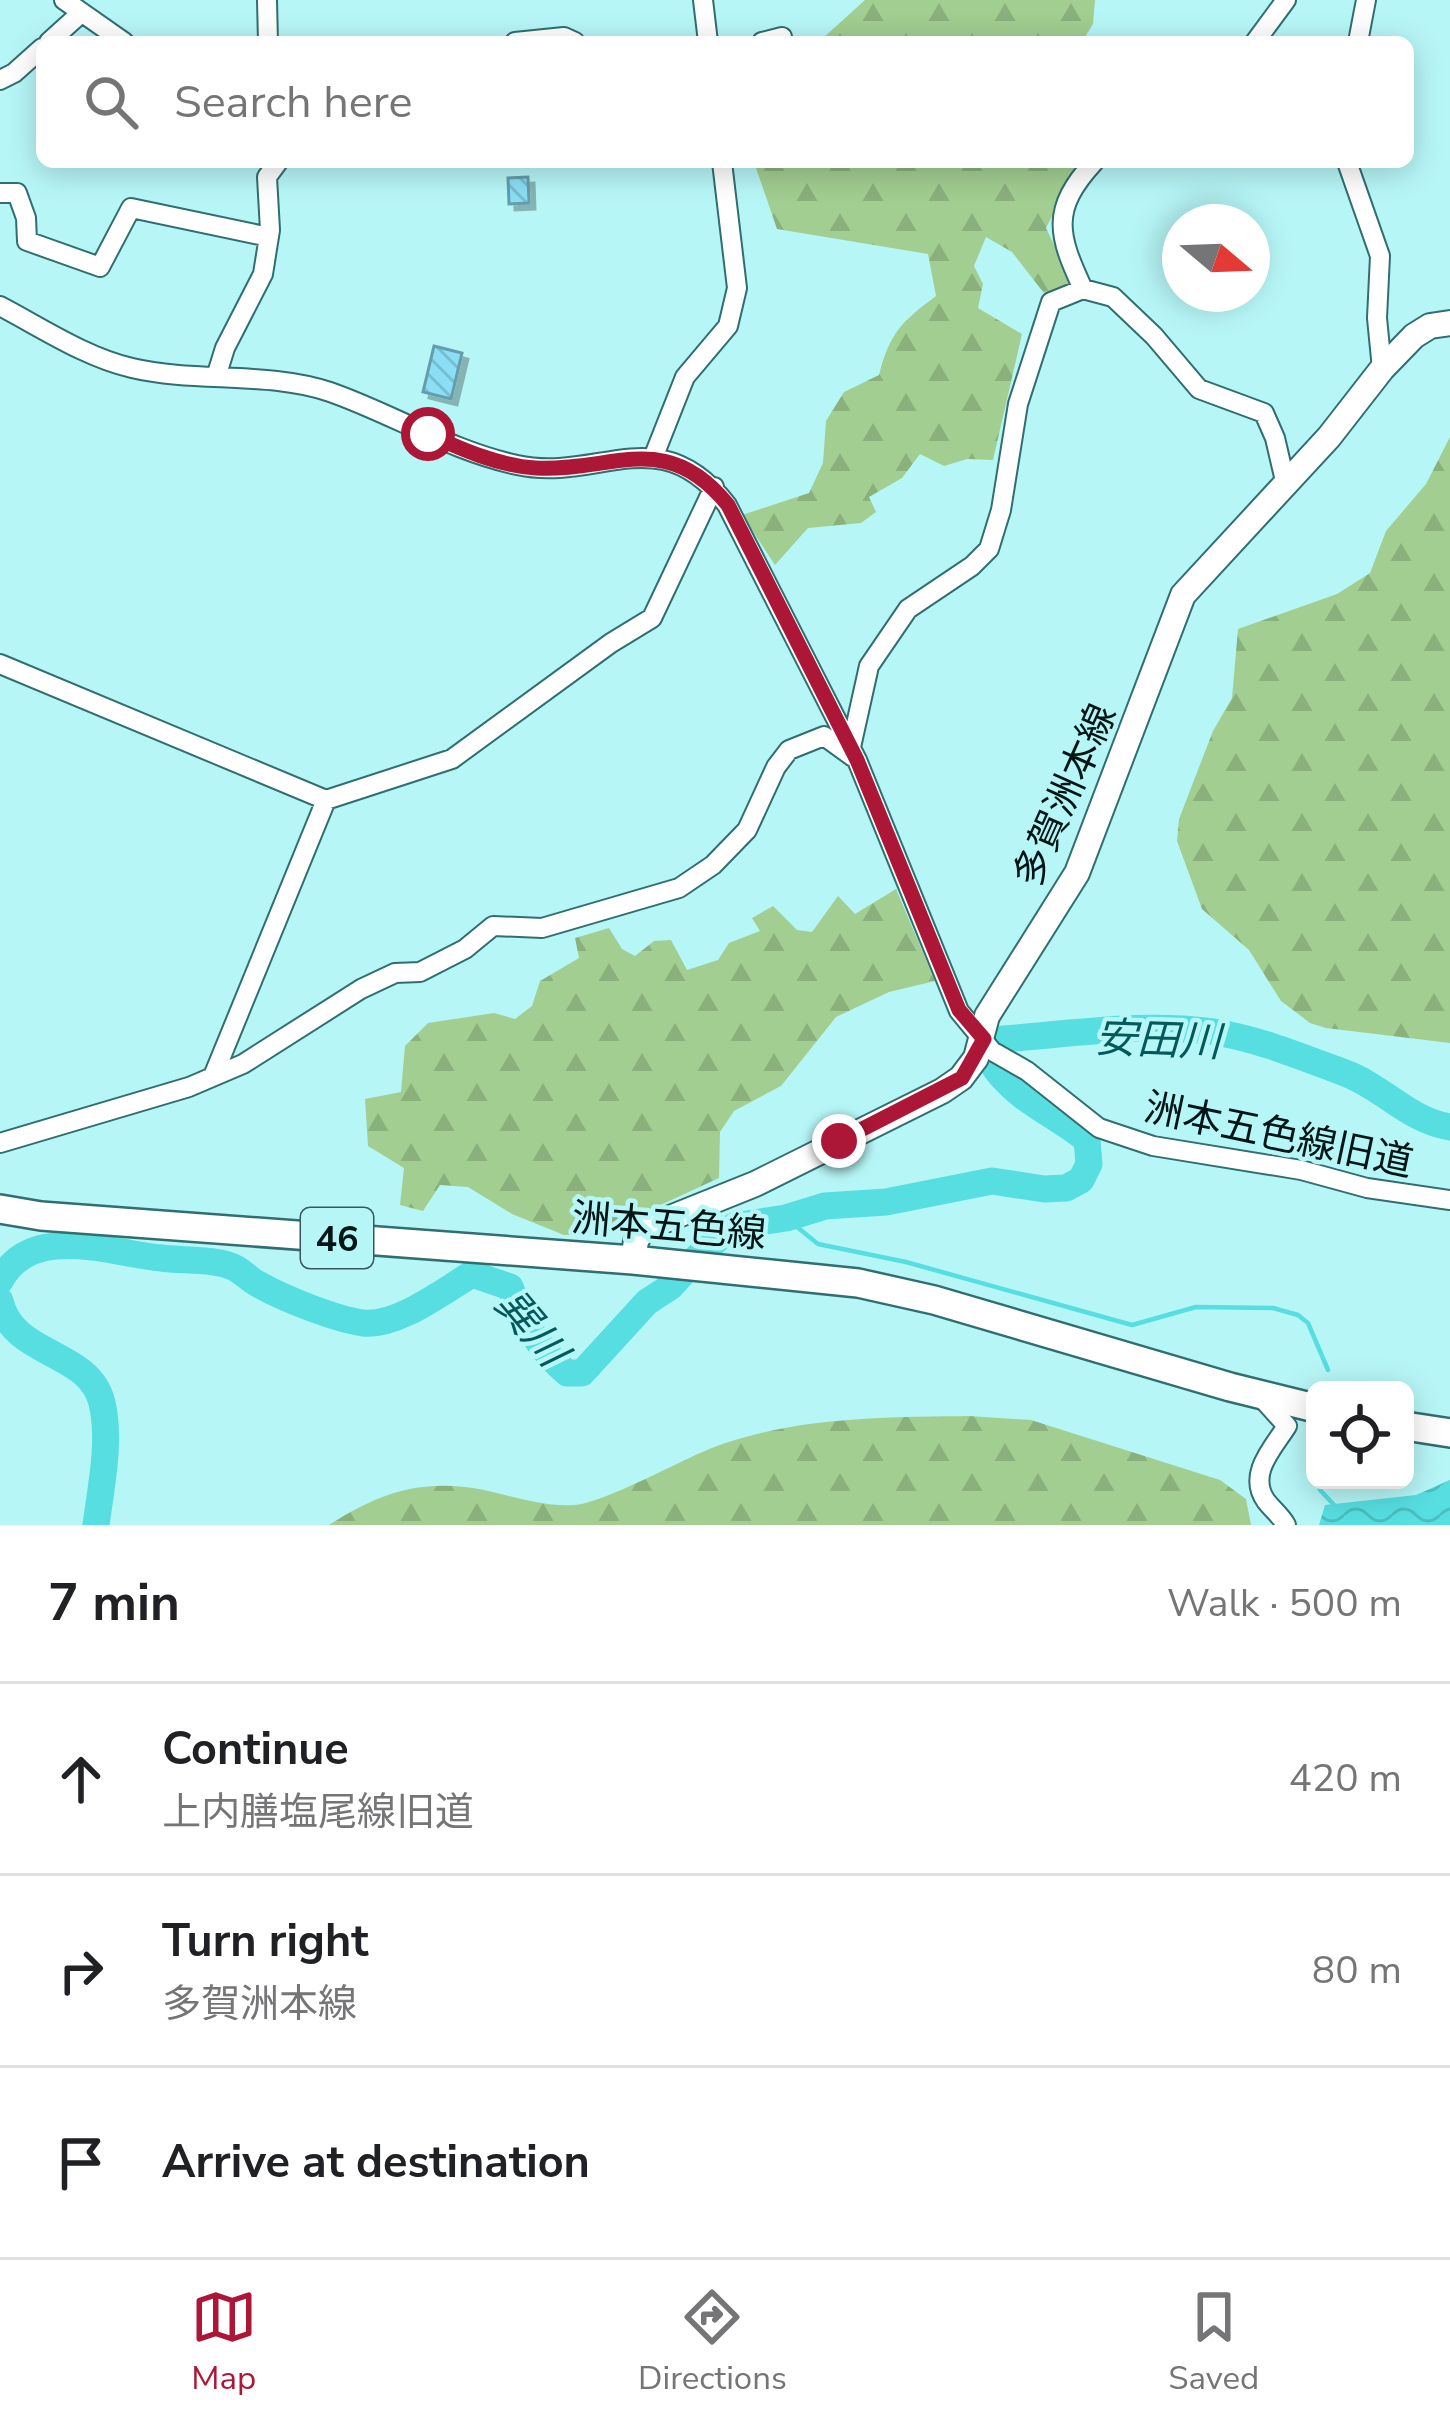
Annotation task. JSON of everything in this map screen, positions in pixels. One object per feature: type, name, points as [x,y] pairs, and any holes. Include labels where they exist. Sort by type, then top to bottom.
[{"type":"main road","name":"多賀洲本線","points":[[633,1260],[643,1228],[755,1184],[942,1091],[995,1050],[987,1016],[1077,873],[1183,595],[1329,437],[1414,336],[1430,326],[1450,323]]},
{"type":"main road","name":"洲本五色線","points":[[0,1209],[41,1216],[714,1266],[858,1283],[934,1300],[1306,1406]]},
{"type":"main road","points":[[1414,1427],[1450,1433]]},
{"type":"street","points":[[64,0],[115,36]]},
{"type":"street","points":[[267,0],[268,36]]},
{"type":"street","points":[[703,0],[706,36]]},
{"type":"street","points":[[1260,36],[1286,0]]},
{"type":"street","points":[[1359,36],[1366,0]]},
{"type":"street","points":[[55,36],[81,13]]},
{"type":"street","points":[[0,80],[36,53]]},
{"type":"street","points":[[217,377],[225,348],[263,274],[269,237],[267,177],[274,168]]},
{"type":"street","points":[[653,458],[685,377],[728,326],[736,288],[723,168]]},
{"type":"street","points":[[1083,289],[1060,232],[1062,216],[1089,168]]},
{"type":"street","points":[[1349,168],[1380,256],[1377,318],[1382,369]]},
{"type":"street","points":[[0,193],[17,193],[26,218],[27,241],[100,266],[130,208],[269,237]]},
{"type":"street","points":[[0,1143],[189,1088],[243,1064],[361,989],[395,973],[420,972],[465,949],[493,926],[542,928],[679,888],[713,865],[747,830],[788,750],[824,736],[854,754],[869,665],[908,609],[989,549],[1001,510],[1018,404],[1051,302],[1083,289],[1113,297],[1154,335],[1199,389],[1264,413],[1286,485]]},
{"type":"street","points":[[0,306],[128,368],[328,391],[461,449],[526,467],[653,458],[686,469],[714,487],[652,618],[610,643],[452,759],[326,800],[0,664]]},
{"type":"street","name":"洲本五色線旧道","points":[[714,487],[728,505],[854,754],[959,1010],[995,1050],[1099,1128],[1153,1146],[1450,1200]]},
{"type":"street","points":[[214,1074],[326,800]]},
{"type":"street","points":[[1259,1395],[1287,1426],[1266,1454],[1259,1476],[1262,1497],[1286,1525]]},
{"type":"green space","points":[[865,0],[1095,0],[1093,24],[1086,36],[825,36]]},
{"type":"green space","points":[[756,168],[1078,168],[1046,228],[1072,282],[1047,297],[1012,252],[986,237],[974,266],[983,284],[978,308],[1022,334],[993,460],[967,459],[944,466],[920,454],[902,478],[869,497],[876,512],[861,523],[808,528],[775,565],[742,515],[809,493],[823,463],[826,421],[844,392],[879,375],[898,330],[936,296],[928,254],[777,229]]},
{"type":"green space","points":[[1450,437],[1450,1043],[1310,1023],[1281,1001],[1249,950],[1202,909],[1177,841],[1179,819],[1213,731],[1232,698],[1238,629],[1337,594],[1370,573],[1386,531],[1426,484]]},
{"type":"green space","points":[[896,889],[935,981],[889,992],[836,1017],[781,1086],[734,1111],[720,1132],[719,1178],[641,1214],[618,1234],[564,1235],[512,1214],[468,1187],[440,1185],[423,1211],[400,1205],[404,1168],[368,1146],[365,1099],[401,1092],[405,1046],[428,1023],[494,1013],[515,1019],[532,1006],[540,981],[579,958],[575,938],[609,928],[622,949],[635,956],[654,941],[671,940],[687,970],[718,960],[729,943],[760,931],[752,918],[773,906],[797,930],[812,932],[838,896],[855,914]]},
{"type":"green space","points":[[969,1416],[1031,1420],[1220,1480],[1246,1499],[1251,1525],[329,1525],[385,1496],[421,1487],[462,1487],[574,1505],[624,1489],[717,1446],[778,1429],[842,1420]]},
{"type":"water","points":[[1450,1480],[1450,1525],[1319,1525],[1325,1505],[1416,1495]]},
{"type":"building","points":[[528,177],[529,203],[509,204],[508,178]]},
{"type":"building","points":[[434,346],[462,353],[451,399],[423,392]]},
{"type":"waterway","name":"巽川","points":[[0,1281],[31,1252],[51,1246],[96,1248],[227,1265],[294,1301],[338,1317],[376,1323],[405,1314],[472,1274],[510,1287],[526,1323],[548,1354],[567,1373],[582,1373],[647,1302],[670,1287],[734,1226],[825,1206],[886,1202],[992,1181],[1044,1189],[1066,1188],[1081,1180],[1089,1164],[1087,1140],[1027,1099],[995,1068],[1003,1039],[1135,1029],[1231,1035],[1345,1073],[1421,1118],[1450,1127]]},
{"type":"waterway","points":[[786,1218],[818,1244],[906,1262],[1132,1325],[1196,1307],[1273,1308],[1298,1315],[1308,1323],[1328,1370]]},
{"type":"waterway","name":"巽川","points":[[0,1301],[20,1333],[82,1372],[102,1403],[105,1448],[96,1525]]},
{"type":"waterway","points":[[1320,1490],[1337,1508]]},
{"type":"route","points":[[428,434],[461,449],[526,467],[575,467],[625,457],[657,459],[686,469],[714,487],[728,505],[857,760],[959,1010],[984,1039],[962,1078],[839,1141]]},
{"type":"water label","name":"安田川","points":[[1158,1039]]}]
